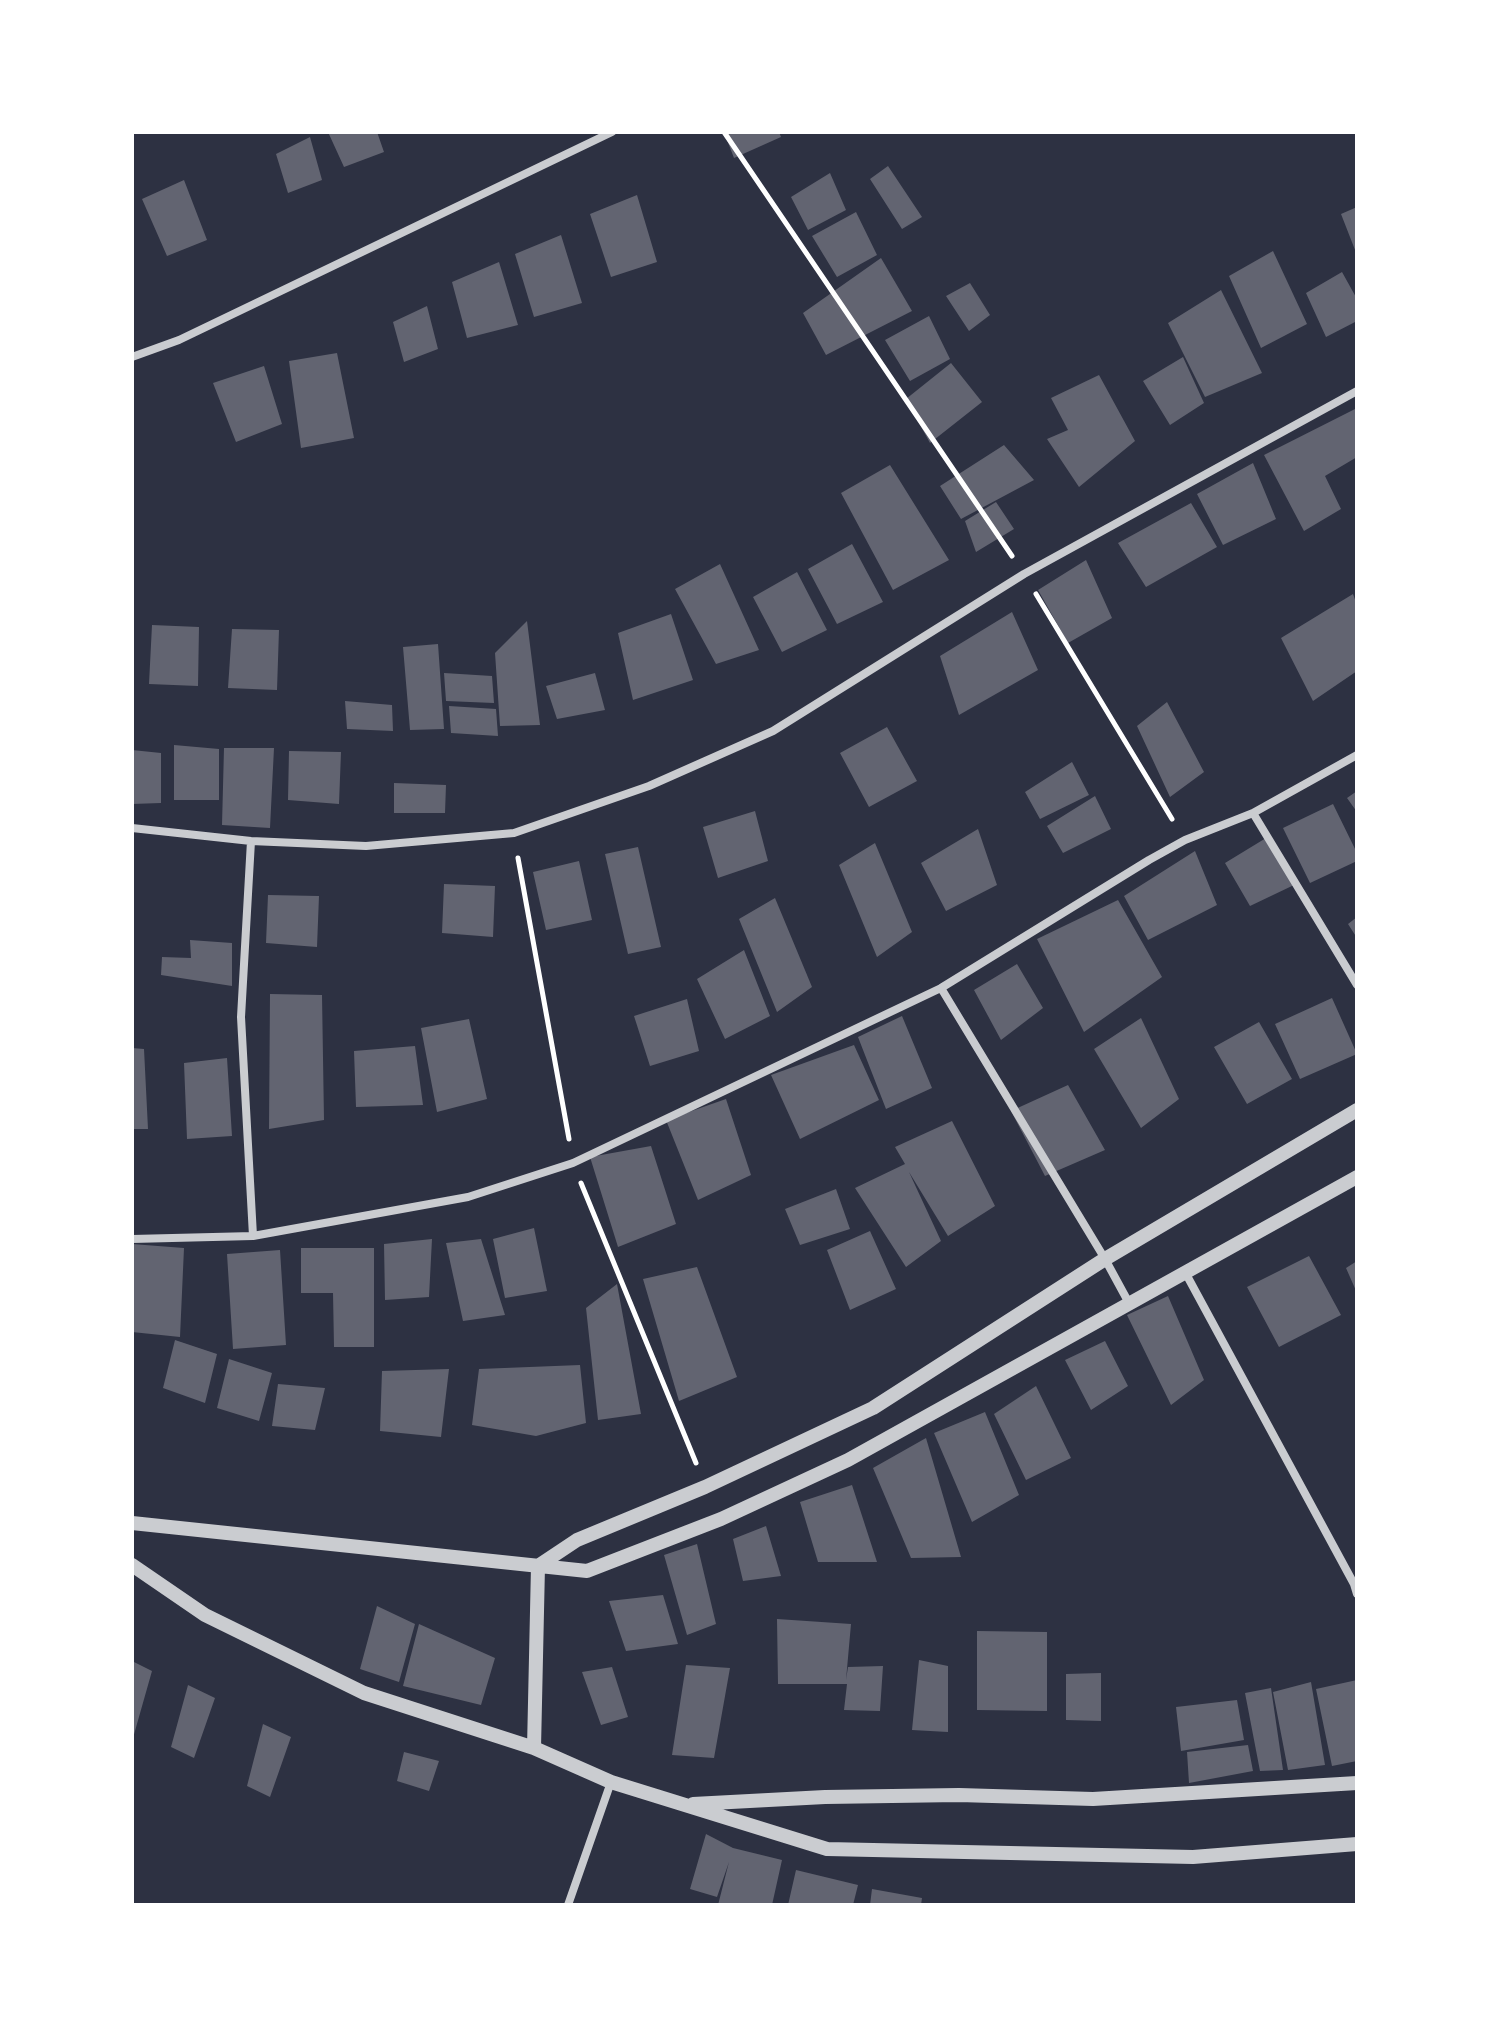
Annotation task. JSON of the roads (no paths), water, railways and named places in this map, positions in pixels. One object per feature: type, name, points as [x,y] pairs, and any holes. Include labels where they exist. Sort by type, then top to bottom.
[{"type":"street","points":[[132,357],[179,340],[612,132]]},
{"type":"street","points":[[132,828],[251,841],[366,846],[514,833],[649,786],[773,731],[1024,574],[1357,391]]},
{"type":"street","points":[[132,1239],[253,1236],[468,1197],[573,1163],[941,988],[1185,840],[1253,813],[1357,755]]},
{"type":"street","points":[[1253,813],[1357,985]]},
{"type":"street","points":[[251,841],[241,1017],[253,1236]]},
{"type":"street","points":[[941,988],[1130,1305]]},
{"type":"street","points":[[538,1566],[577,1540],[705,1487],[873,1408],[1105,1259],[1357,1110]]},
{"type":"street","points":[[132,1523],[587,1571],[721,1519],[848,1460],[1357,1177]]},
{"type":"street","points":[[1185,1272],[1357,1594]]},
{"type":"street","points":[[132,1565],[205,1615],[364,1693],[534,1748],[611,1782],[827,1849],[1193,1857],[1357,1844]]},
{"type":"street","points":[[534,1748],[538,1566]]},
{"type":"street","points":[[568,1905],[611,1782]]},
{"type":"street","points":[[684,1804],[885,1796],[1093,1799],[1357,1783]]}]
